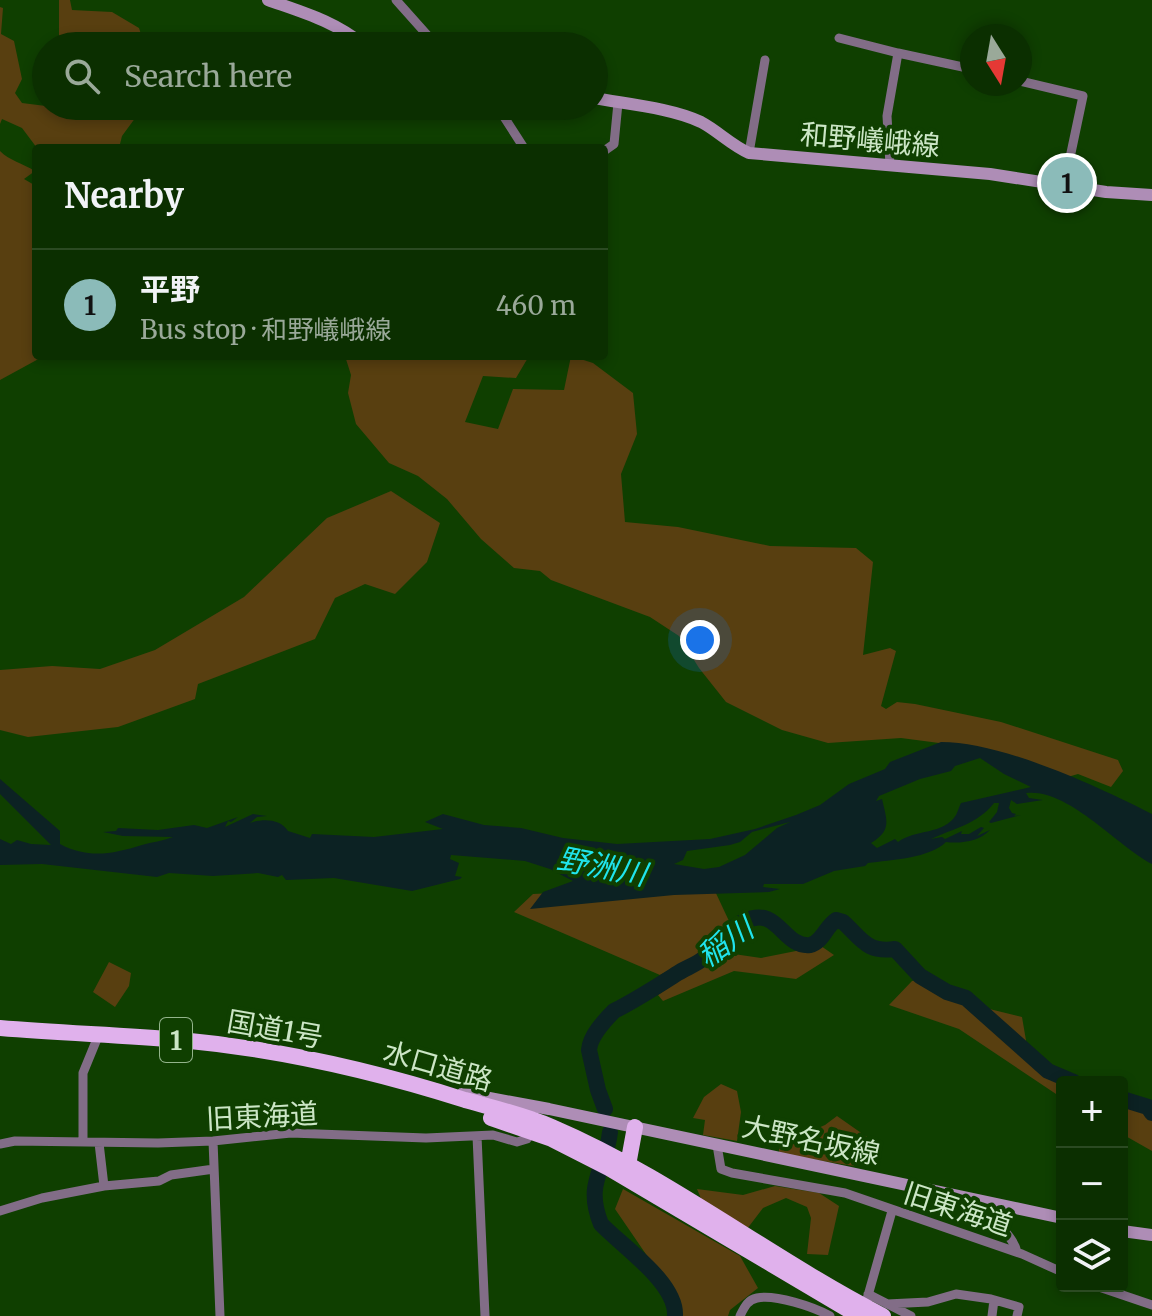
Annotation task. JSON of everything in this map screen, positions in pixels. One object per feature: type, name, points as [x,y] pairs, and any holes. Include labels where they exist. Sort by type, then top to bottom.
[{"type":"highway","name":"国道1号","points":[[0,1028],[227,1046],[350,1069]]},
{"type":"highway","name":"水口道路","points":[[350,1069],[428,1088],[520,1121],[617,1163],[820,1281],[885,1310]]},
{"type":"highway","name":"水口道路","points":[[350,1069],[520,1121]]},
{"type":"highway","points":[[617,1163],[635,1127]]},
{"type":"highway","name":"水口道路","points":[[617,1163],[859,1316]]},
{"type":"main road","points":[[268,0],[329,21],[348,32]]},
{"type":"main road","name":"和野嶬峨線","points":[[608,101],[701,122],[749,153],[990,174],[1152,195]]},
{"type":"main road","name":"大野名坂線","points":[[428,1088],[520,1121],[635,1127],[1056,1217]]},
{"type":"main road","points":[[1128,1232],[1152,1235]]},
{"type":"street","points":[[396,0],[425,32]]},
{"type":"street","points":[[839,38],[960,66]]},
{"type":"street","points":[[890,165],[887,116],[898,53]]},
{"type":"street","points":[[749,153],[765,60]]},
{"type":"street","points":[[1032,84],[1083,96],[1064,186]]},
{"type":"street","points":[[608,148],[614,144],[618,103]]},
{"type":"street","points":[[506,120],[521,144]]},
{"type":"street","points":[[83,1142],[83,1073],[99,1034]]},
{"type":"street","name":"旧東海道","points":[[0,1144],[15,1141],[213,1141],[291,1133],[426,1138],[493,1135],[517,1142],[520,1121]]},
{"type":"street","points":[[477,1136],[485,1316]]},
{"type":"street","points":[[213,1141],[220,1316]]},
{"type":"street","points":[[99,1143],[104,1186]]},
{"type":"street","name":"旧東海道","points":[[717,1145],[721,1169],[845,1193],[1017,1252],[1056,1269]]},
{"type":"street","points":[[0,1211],[42,1198],[104,1186],[159,1181],[171,1175],[214,1169]]},
{"type":"street","points":[[990,1203],[996,1223],[1015,1244],[1017,1252]]},
{"type":"street","points":[[892,1211],[867,1297],[885,1310],[911,1316]]},
{"type":"street","points":[[1114,1292],[1152,1305]]},
{"type":"street","points":[[885,1310],[956,1294],[1019,1307],[1017,1316]]},
{"type":"street","points":[[740,1316],[747,1303],[756,1298],[770,1298],[817,1309],[830,1316]]},
{"type":"street","points":[[992,1316],[994,1300]]},
{"type":"shaded area","points":[[59,0],[70,0],[72,10],[112,12],[139,28],[140,32],[59,32]]},
{"type":"shaded area","points":[[0,7],[3,8],[1,34],[14,41],[22,79],[15,93],[22,103],[32,104],[32,120],[134,120],[120,144],[34,144],[22,128],[2,119],[0,124]]},
{"type":"shaded area","points":[[0,151],[32,170],[24,179],[32,184],[32,360],[37,360],[0,380]]},
{"type":"shaded area","points":[[346,360],[527,360],[516,378],[483,376],[465,422],[498,429],[513,389],[564,390],[570,360],[593,363],[633,393],[637,434],[621,474],[625,522],[678,527],[770,546],[856,548],[873,562],[863,655],[890,648],[896,651],[881,706],[886,709],[897,702],[915,704],[1001,722],[1118,760],[1123,771],[1111,787],[1078,774],[1057,780],[962,746],[901,738],[828,743],[782,730],[726,702],[679,636],[650,617],[551,580],[540,571],[514,568],[481,539],[447,499],[418,476],[389,463],[356,424],[348,393],[351,375]]},
{"type":"shaded area","points":[[391,491],[440,523],[427,562],[395,594],[365,584],[335,598],[315,639],[198,684],[195,699],[118,727],[28,737],[0,730],[0,670],[52,666],[100,669],[155,650],[244,597],[327,518]]},
{"type":"shaded area","points":[[714,889],[729,921],[697,956],[660,975],[514,912],[533,894]]},
{"type":"shaded area","points":[[821,946],[834,955],[796,979],[734,971],[663,1001],[658,995],[720,952],[761,958]]},
{"type":"shaded area","points":[[109,962],[131,973],[129,986],[115,1007],[93,992]]},
{"type":"shaded area","points":[[935,977],[965,1003],[1022,1017],[1029,1058],[1058,1076],[1056,1094],[959,1029],[889,1005],[912,981]]},
{"type":"shaded area","points":[[721,1084],[737,1091],[741,1112],[737,1141],[703,1135],[705,1120],[693,1118],[704,1097]]},
{"type":"shaded area","points":[[1128,1104],[1152,1116],[1152,1151],[1128,1137]]},
{"type":"shaded area","points":[[837,1116],[867,1137],[854,1166],[779,1154],[779,1145],[825,1125]]},
{"type":"shaded area","points":[[775,1186],[819,1193],[839,1206],[828,1255],[807,1254],[811,1218],[807,1207],[786,1198],[763,1208],[747,1229],[702,1201],[697,1189],[743,1195]]},
{"type":"shaded area","points":[[623,1189],[740,1256],[758,1288],[730,1310],[728,1316],[675,1316],[678,1301],[615,1209]]},
{"type":"water","name":"野洲川","points":[[941,742],[992,749],[1049,768],[1152,814],[1152,864],[1075,808],[1042,794],[1026,793],[1029,798],[1043,800],[1017,804],[1011,800],[1009,808],[1016,814],[1014,816],[1021,815],[991,823],[999,803],[994,803],[973,821],[931,839],[945,839],[962,831],[961,834],[969,834],[981,827],[984,828],[977,836],[990,830],[976,839],[946,842],[921,855],[834,871],[803,884],[764,884],[763,887],[780,889],[769,892],[674,895],[530,909],[543,892],[573,881],[525,861],[451,855],[450,859],[459,863],[455,876],[462,877],[460,879],[412,891],[334,878],[286,880],[282,875],[258,873],[213,876],[169,873],[157,877],[42,864],[0,865],[0,839],[11,844],[17,840],[51,845],[0,794],[0,779],[60,831],[60,844],[81,852],[101,854],[173,837],[123,836],[103,832],[118,828],[158,830],[194,825],[207,828],[238,817],[228,821],[225,827],[253,814],[267,816],[257,817],[250,823],[260,820],[276,822],[288,831],[310,838],[312,834],[374,837],[443,829],[425,822],[443,814],[484,825],[617,844],[710,839],[755,829],[820,805],[849,784],[885,769],[890,762]],"holes":[[[980,758],[1031,787],[961,803],[951,821],[937,829],[898,842],[895,839],[877,848],[871,843],[882,834],[886,824],[882,799],[876,801],[879,796]],[[790,822],[777,828],[745,855],[719,867],[704,869],[674,864],[683,860],[687,851],[730,845],[740,842],[752,832]]]},
{"type":"waterway","name":"稲川","points":[[605,1109],[589,1050],[602,1024],[614,1011],[701,960],[739,924],[756,918],[773,922],[801,944],[814,944],[836,920],[843,922],[865,943],[877,949],[895,949],[920,976],[947,992],[966,998],[1048,1071],[1060,1076]]},
{"type":"waterway","name":"稲川","points":[[1128,1101],[1148,1107],[1152,1113]]},
{"type":"waterway","name":"稲川","points":[[610,1132],[595,1186],[596,1210],[601,1224],[658,1278],[673,1304],[675,1316]]},
{"type":"place","name":"平野","points":[[1067,183]]}]
